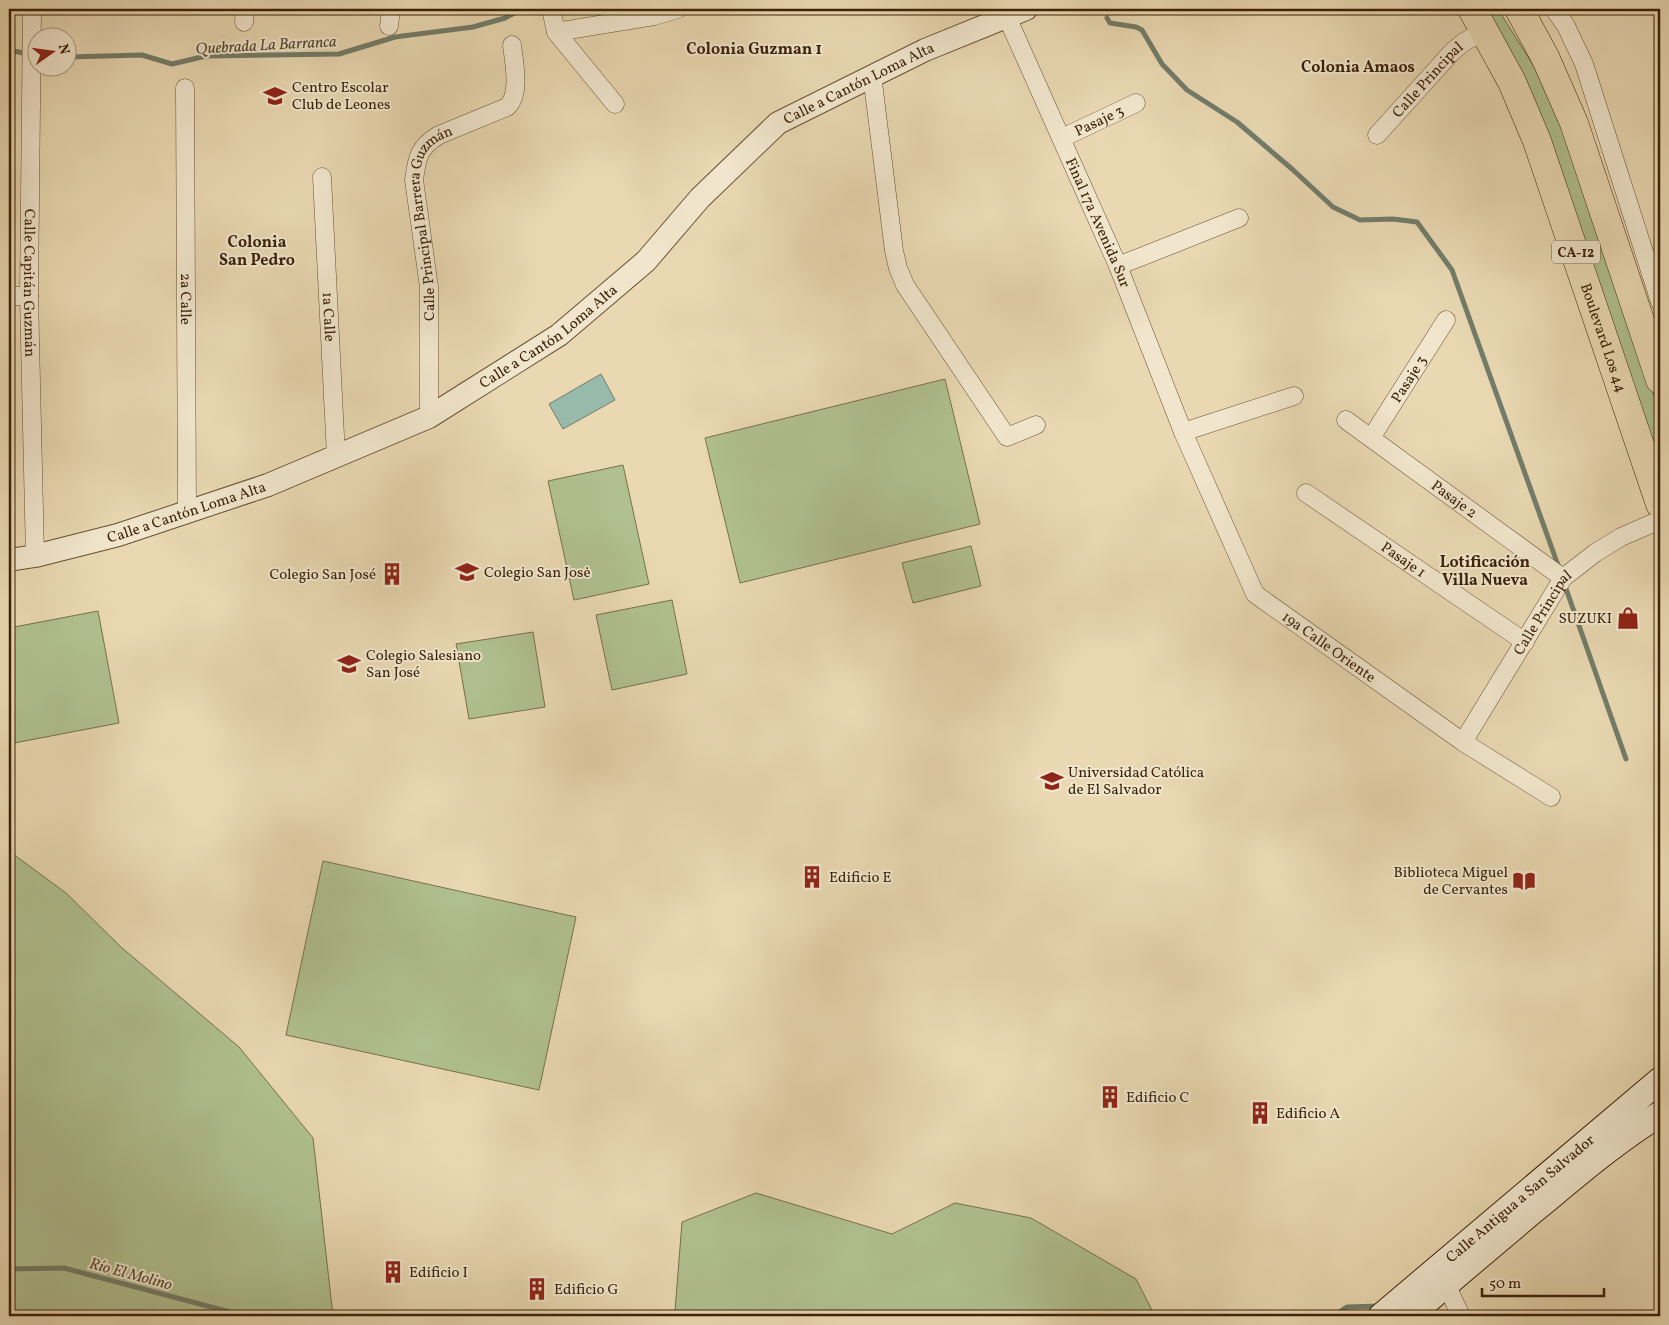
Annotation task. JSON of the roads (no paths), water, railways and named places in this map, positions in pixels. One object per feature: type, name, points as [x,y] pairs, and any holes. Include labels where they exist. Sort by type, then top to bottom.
[{"type":"highway","points":[[1502,9],[1540,68],[1558,83]]},
{"type":"highway","name":"CA-12","points":[[1519,9],[1558,83],[1574,123],[1660,380]]},
{"type":"highway","name":"Boulevard Los 44","points":[[1479,16],[1512,82],[1537,141],[1660,504]]},
{"type":"main road","name":"Calle Antigua a San Salvador","points":[[1381,1316],[1660,1080]]},
{"type":"main road","points":[[1636,1129],[1650,1110],[1660,1102]]},
{"type":"main road","name":"Calle Antigua a San Salvador","points":[[1410,1316],[1594,1160],[1660,1114]]},
{"type":"street","name":"Calle Capitán Guzmán","points":[[32,9],[29,296],[35,556]]},
{"type":"street","points":[[551,9],[556,32],[615,104]]},
{"type":"street","points":[[556,32],[654,16],[678,9]]},
{"type":"street","points":[[1554,9],[1566,26],[1584,64],[1660,302]]},
{"type":"street","name":"Calle a Cantón Loma Alta","points":[[9,560],[35,556],[118,535],[268,485],[429,417],[559,335],[646,261],[700,198],[778,123],[925,50],[1017,13]]},
{"type":"street","name":"Final 17a Avenida Sur","points":[[1017,13],[1062,138],[1118,266],[1184,432]]},
{"type":"street","name":"Calle Principal","points":[[1377,135],[1452,52],[1464,42],[1479,16]]},
{"type":"street","name":"Calle Principal Barrera Guzmán","points":[[429,417],[429,287],[414,180],[418,154],[430,140],[512,104],[516,89],[512,45]]},
{"type":"street","points":[[872,75],[894,251],[905,285],[1006,437],[1036,425]]},
{"type":"street","name":"2a Calle","points":[[185,88],[187,511]]},
{"type":"street","name":"Pasaje 3","points":[[1062,138],[1136,103]]},
{"type":"street","name":"1a Calle","points":[[322,177],[336,456]]},
{"type":"street","points":[[1118,266],[1239,218]]},
{"type":"street","points":[[9,296],[29,296]]},
{"type":"street","name":"Pasaje 3","points":[[1371,438],[1446,320]]},
{"type":"street","points":[[1184,432],[1294,396]]},
{"type":"street","name":"Pasaje 2","points":[[1346,420],[1563,578]]},
{"type":"street","name":"19a Calle Oriente","points":[[1184,432],[1254,594],[1463,742],[1551,797]]},
{"type":"street","name":"Pasaje 1","points":[[1306,493],[1525,642]]},
{"type":"street","name":"Calle Principal","points":[[1463,742],[1563,578],[1595,553],[1621,537],[1660,520]]},
{"type":"street","points":[[1446,1284],[1461,1316]]},
{"type":"waterway","name":"Quebrada La Barranca","points":[[78,57],[142,55],[172,64],[206,56],[339,54],[395,37],[473,27],[505,18],[522,9]]},
{"type":"waterway","points":[[1107,18],[1110,23],[1136,27],[1142,30],[1162,64],[1187,90],[1237,122],[1333,207],[1360,220],[1393,219],[1417,222],[1452,270],[1559,568]]},
{"type":"waterway","name":"Quebrada La Barranca","points":[[9,50],[28,54]]},
{"type":"waterway","points":[[1564,583],[1626,759]]},
{"type":"waterway","name":"Río El Molino","points":[[9,1269],[64,1268],[245,1316]]},
{"type":"waterway","name":"Río El Molino","points":[[1333,1316],[1347,1307],[1380,1306]]},
{"type":"place","name":"Centro Escolar Club de Leones","points":[[275,96]]},
{"type":"place","name":"Colegio San Josė","points":[[467,572]]},
{"type":"place","name":"Colegio San José","points":[[392,574]]},
{"type":"place","name":"SUZUKI","points":[[1628,618]]},
{"type":"place","name":"Colegio Salesiano San José","points":[[349,664]]},
{"type":"place","name":"Universidad Católica de El Salvador","points":[[1052,781]]},
{"type":"place","name":"Edificio E","points":[[812,877]]},
{"type":"place","name":"Biblioteca Miguel de Cervantes","points":[[1524,881]]},
{"type":"place","name":"Edificio C","points":[[1110,1097]]},
{"type":"place","name":"Edificio A","points":[[1260,1113]]},
{"type":"place","name":"Edificio I","points":[[393,1272]]},
{"type":"place","name":"Edificio G","points":[[537,1289]]},
{"type":"district","name":"Colonia Guzman 1","points":[[754,48]]},
{"type":"district","name":"Colonia Amaos","points":[[1358,66]]},
{"type":"district","name":"Colonia San Pedro","points":[[257,250]]},
{"type":"district","name":"Lotificación Villa Nueva","points":[[1485,570]]}]
